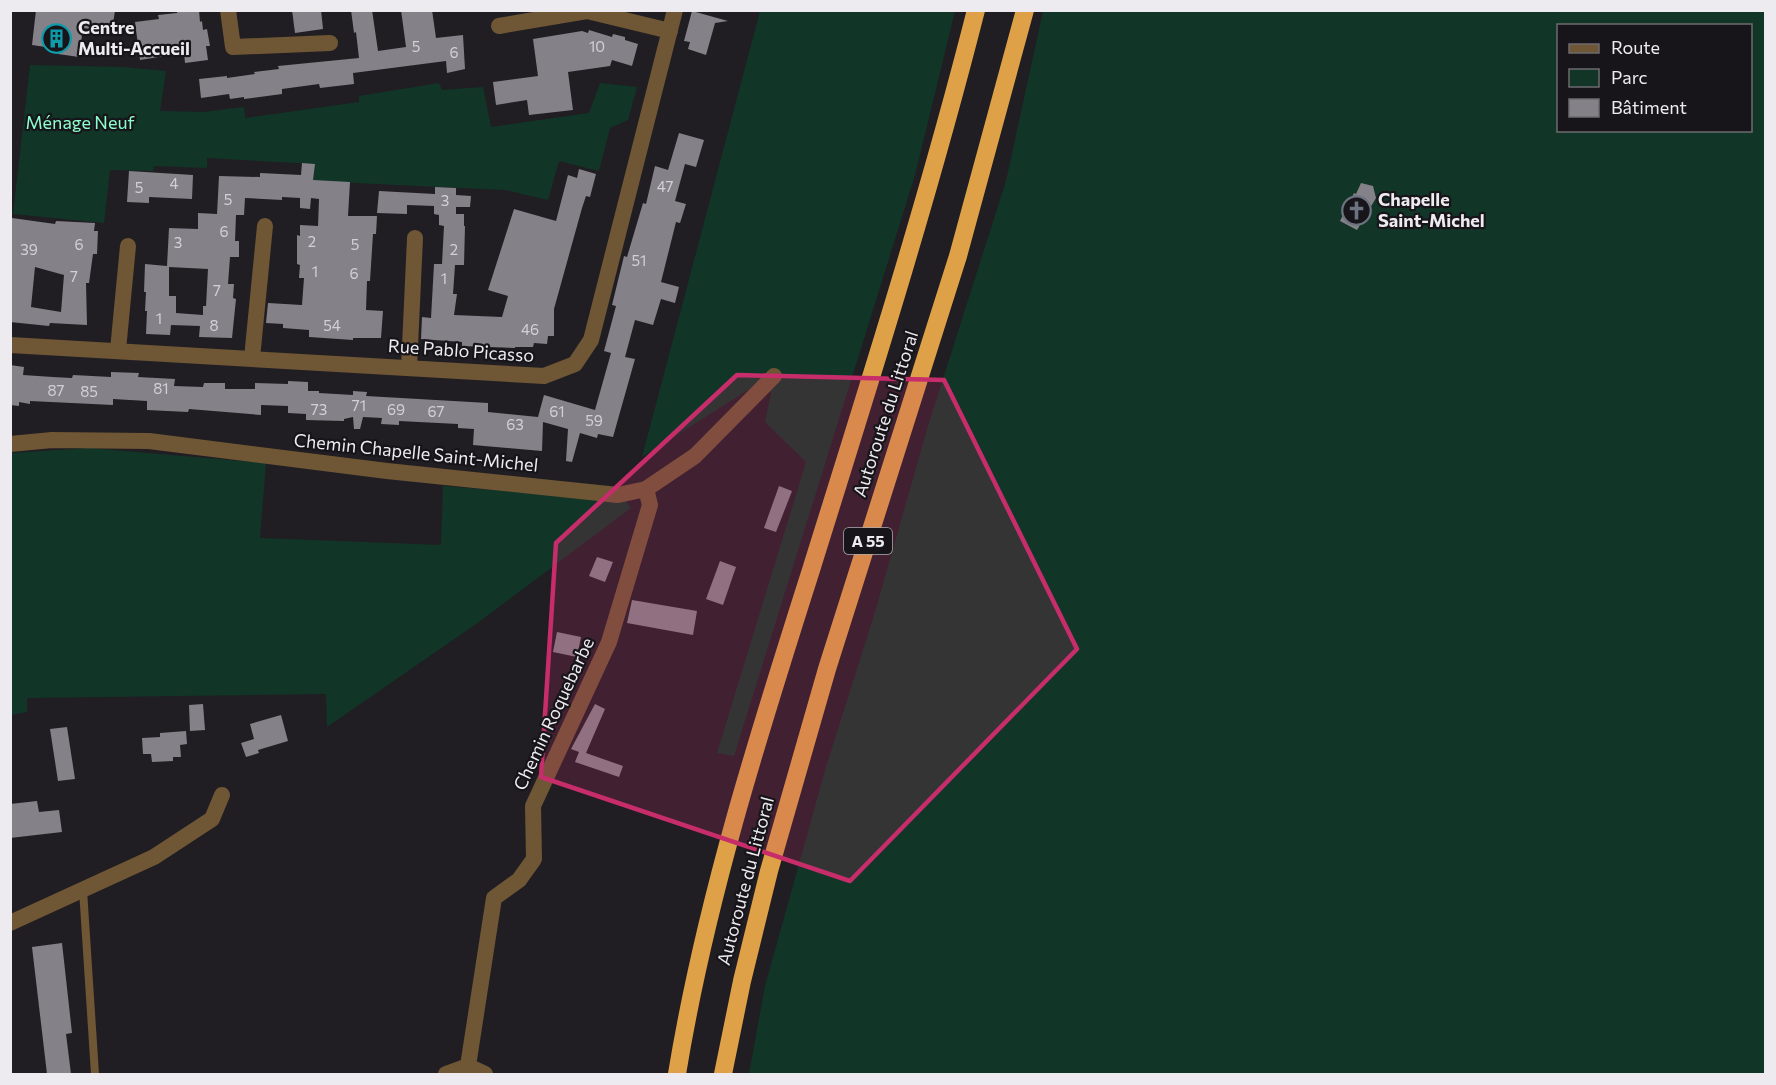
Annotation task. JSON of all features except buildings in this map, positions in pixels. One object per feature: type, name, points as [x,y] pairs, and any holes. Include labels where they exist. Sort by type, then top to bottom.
[{"type":"highway","name":"Autoroute du Littoral","points":[[677,1074],[683,1035],[722,863],[779,670],[900,285],[948,121],[976,10]]},
{"type":"highway","name":"Autoroute du Littoral","points":[[723,1074],[741,981],[769,871],[826,669],[958,256],[1025,10]]},
{"type":"street","points":[[228,10],[233,46],[330,43]]},
{"type":"street","name":"Rue Pablo Picasso","points":[[10,345],[544,376],[575,364],[591,340],[675,10]]},
{"type":"street","points":[[499,26],[587,11],[670,31]]},
{"type":"street","points":[[252,358],[265,226]]},
{"type":"street","points":[[409,368],[415,238]]},
{"type":"street","points":[[118,350],[128,246]]},
{"type":"street","name":"Chemin Chapelle Saint-Michel","points":[[10,444],[52,440],[149,441],[387,471],[618,495],[646,489],[695,456],[774,376]]},
{"type":"street","name":"Chemin Roquebarbe","points":[[468,1066],[494,898],[519,880],[534,859],[533,806],[609,642],[650,505],[646,489]]},
{"type":"street","points":[[10,923],[154,857],[207,824],[217,811],[222,795]]},
{"type":"street","points":[[446,1074],[468,1066],[485,1074]]},
{"type":"lane","points":[[83,890],[95,1074]]},
{"type":"highlighted area","points":[[737,375],[944,380],[1077,649],[850,881],[541,777],[556,543]]},
{"type":"green space","points":[[760,11],[955,11],[915,175],[734,756],[717,753],[806,462],[765,422],[771,393],[759,383],[642,457]]},
{"type":"green space","points":[[1043,11],[1765,11],[1765,1074],[749,1074],[765,986],[826,767],[875,612],[928,426],[1006,181]]},
{"type":"green space","name":"Ménage Neuf","points":[[30,65],[122,67],[166,71],[160,111],[203,112],[244,107],[245,118],[359,102],[359,96],[439,83],[442,90],[483,87],[491,127],[589,113],[600,83],[637,87],[628,120],[610,128],[599,171],[559,161],[548,200],[505,190],[312,181],[314,164],[207,158],[207,168],[154,166],[153,171],[110,170],[104,223],[13,214]]},
{"type":"green space","points":[[89,448],[266,463],[260,538],[441,545],[443,486],[626,501],[631,508],[476,624],[327,727],[326,694],[27,698],[27,712],[11,715],[11,453]]},
{"type":"place","name":"Centre Multi-Accueil","points":[[57,38]]},
{"type":"place","name":"Chapelle Saint-Michel","points":[[1357,210]]}]
